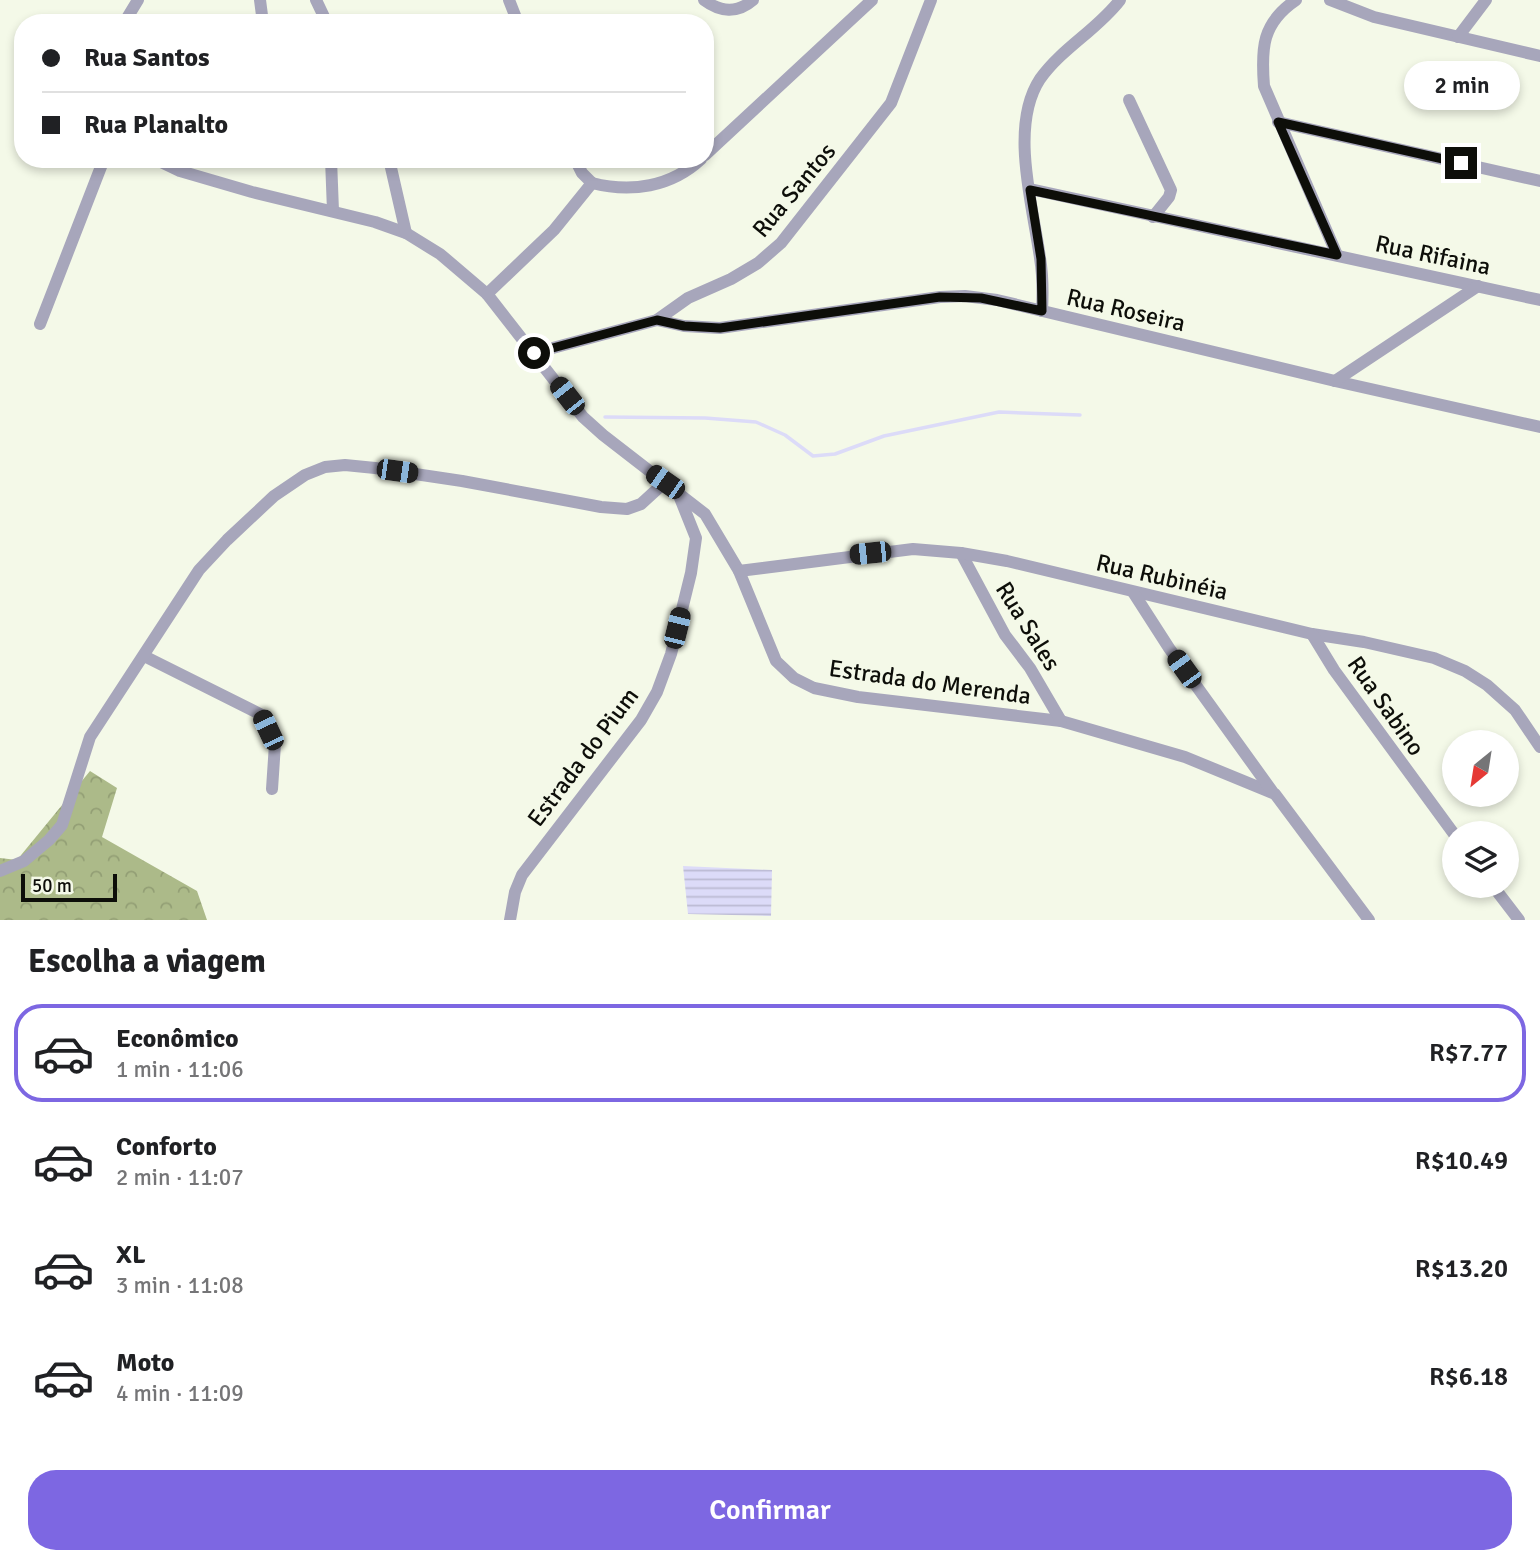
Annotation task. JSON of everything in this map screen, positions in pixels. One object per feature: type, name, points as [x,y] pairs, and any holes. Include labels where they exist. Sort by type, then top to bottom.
[{"type":"street","points":[[704,0],[730,11],[742,8],[753,0]]},
{"type":"street","points":[[714,148],[872,0]]},
{"type":"street","name":"Rua Santos","points":[[534,353],[657,320],[688,298],[731,279],[758,263],[781,243],[891,103],[932,0]]},
{"type":"street","points":[[1042,311],[1041,259],[1024,154],[1024,129],[1039,81],[1057,57],[1090,32],[1120,0]]},
{"type":"street","points":[[1296,0],[1283,9],[1269,27],[1263,45],[1264,86],[1337,255]]},
{"type":"street","points":[[1330,0],[1374,18],[1540,56]]},
{"type":"street","points":[[1458,37],[1486,0]]},
{"type":"street","points":[[1129,100],[1171,190],[1169,197],[1153,217]]},
{"type":"street","points":[[1278,122],[1540,181]]},
{"type":"street","points":[[40,324],[101,168]]},
{"type":"street","name":"Estrada do Merenda","points":[[174,168],[406,233],[440,254],[487,294],[583,417],[705,514],[738,571],[776,662],[794,678],[814,688],[858,697],[1061,721],[1185,757],[1275,794]]},
{"type":"street","points":[[331,168],[333,211]]},
{"type":"street","points":[[391,168],[406,233]]},
{"type":"street","points":[[580,168],[592,183],[617,187],[659,184],[673,180],[689,168]]},
{"type":"street","points":[[487,294],[554,230],[592,183]]},
{"type":"street","name":"Rua Rifaina","points":[[1030,190],[1540,300]]},
{"type":"street","points":[[1335,381],[1478,286]]},
{"type":"street","name":"Rua Roseira","points":[[657,320],[684,326],[720,328],[953,296],[997,300],[1540,427]]},
{"type":"street","points":[[0,871],[24,861],[62,825],[90,737],[199,570],[274,496],[304,475],[325,467],[345,465],[375,468],[462,481],[601,508],[627,509],[641,504],[665,482]]},
{"type":"street","name":"Estrada do Pium","points":[[510,920],[515,892],[522,875],[641,719],[657,692],[671,654],[691,573],[696,538],[678,493]]},
{"type":"street","points":[[696,538],[704,531],[714,529]]},
{"type":"street","name":"Rua Rubinéia","points":[[738,571],[913,549],[961,553],[1007,561],[1312,634],[1364,642],[1434,658],[1465,671],[1487,685],[1515,710],[1540,747]]},
{"type":"street","name":"Rua Sales","points":[[961,553],[1006,635],[1030,668],[1061,721]]},
{"type":"street","points":[[1133,593],[1169,648],[1369,920]]},
{"type":"street","name":"Rua Sabino","points":[[1312,634],[1334,670],[1444,821]]},
{"type":"street","points":[[144,656],[262,715],[275,744],[272,789]]},
{"type":"street","points":[[1502,898],[1519,920]]},
{"type":"green space","points":[[90,771],[117,788],[102,837],[197,891],[207,920],[0,920],[0,858],[17,860]]},
{"type":"water","points":[[683,866],[772,870],[771,916],[688,914]]},
{"type":"waterway","points":[[605,417],[705,418],[756,422],[785,435],[813,456],[835,454],[884,436],[999,412],[1080,415]]},
{"type":"route","points":[[534,353],[657,320],[684,326],[720,328],[940,297],[965,296],[997,300],[1042,311],[1041,259],[1030,190],[1337,255],[1278,122],[1461,163]]}]
